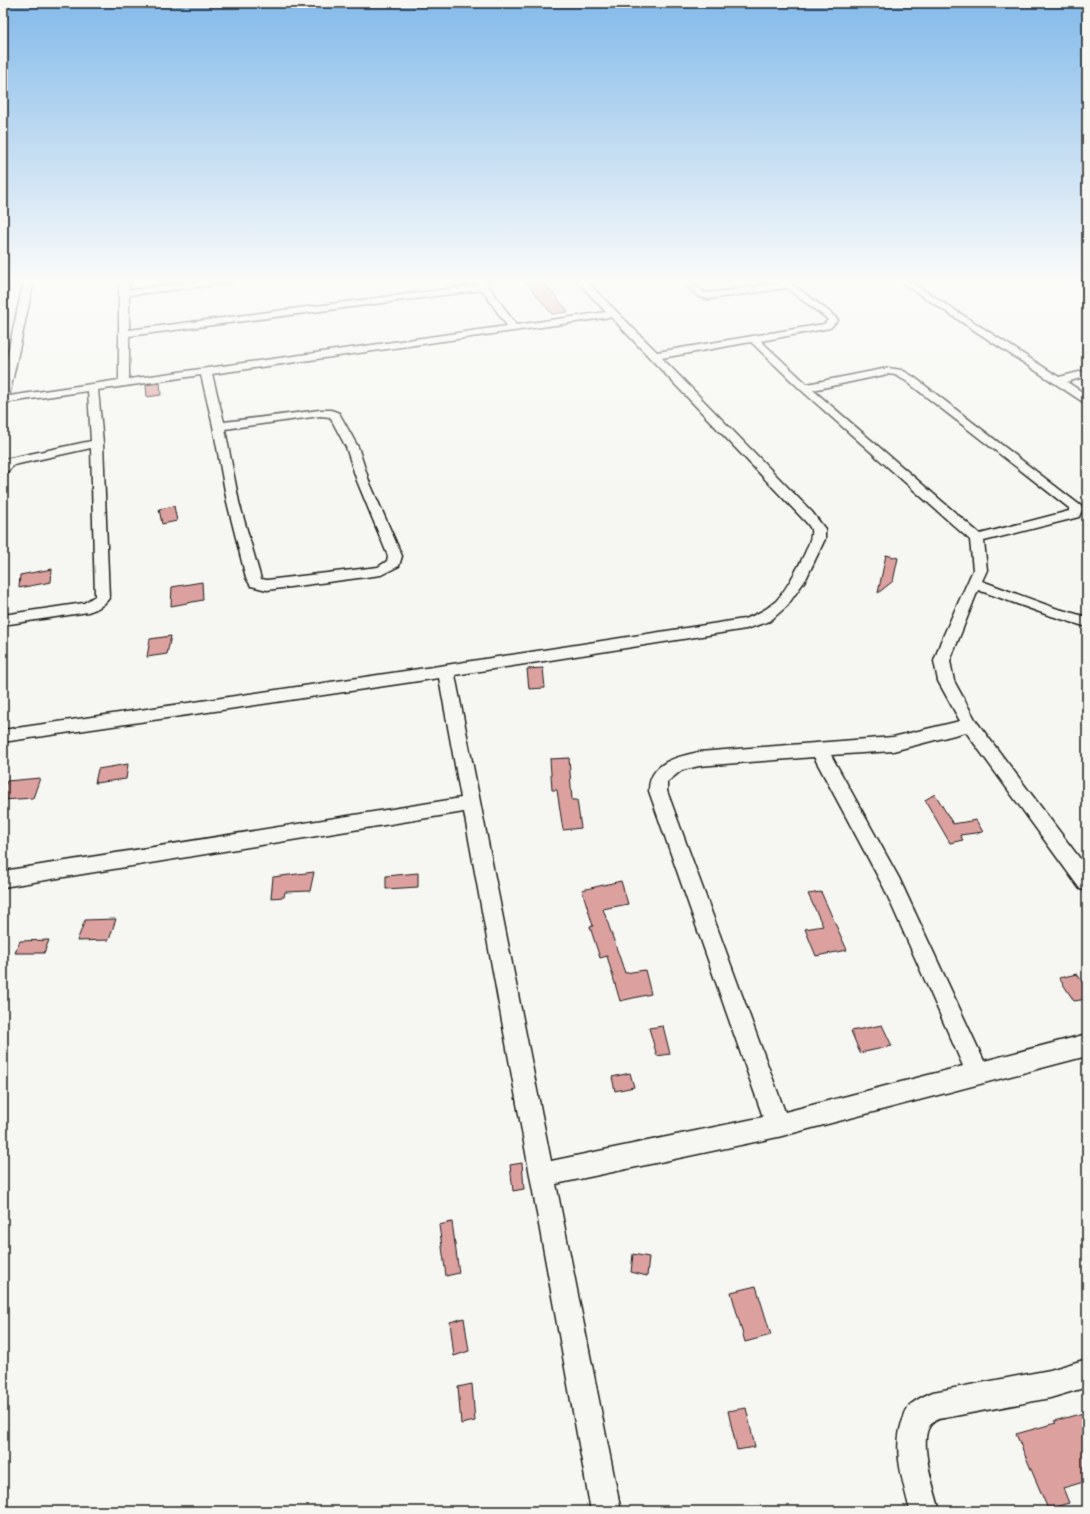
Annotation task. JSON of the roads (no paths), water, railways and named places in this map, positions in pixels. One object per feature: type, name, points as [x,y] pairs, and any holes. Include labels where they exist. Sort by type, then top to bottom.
[{"type":"street","points":[[14,351],[3,400],[93,389],[124,383],[355,351]]},
{"type":"street","points":[[124,351],[124,383]]},
{"type":"street","points":[[3,736],[446,671],[746,624],[765,617],[782,603],[799,579],[818,538],[818,529],[650,351]]},
{"type":"street","points":[[655,356],[686,351]]},
{"type":"street","points":[[766,351],[977,539],[980,570],[949,641],[942,661],[946,681],[970,725],[1087,883]]},
{"type":"street","points":[[1011,351],[1087,400]]},
{"type":"street","points":[[806,388],[888,371],[898,372],[910,379],[970,424],[1075,506],[1076,510],[1074,514],[977,539]]},
{"type":"street","points":[[206,372],[219,426],[233,502],[253,578],[256,583],[267,585],[381,571],[394,563],[395,556],[363,481],[352,447],[335,415],[331,413],[320,413],[219,426]]},
{"type":"street","points":[[1058,381],[1087,373]]},
{"type":"street","points":[[3,620],[88,607],[102,598],[97,443],[93,389]]},
{"type":"street","points":[[3,469],[10,462],[97,443]]},
{"type":"street","points":[[975,584],[1050,612],[1087,622]]},
{"type":"street","points":[[446,671],[606,1511]]},
{"type":"street","points":[[778,1125],[658,791],[658,780],[670,768],[682,762],[699,759],[893,744],[970,725]]},
{"type":"street","points":[[819,750],[892,884],[978,1073]]},
{"type":"street","points":[[3,879],[471,804]]},
{"type":"street","points":[[543,1175],[778,1125],[1087,1045]]},
{"type":"street","points":[[925,1511],[917,1481],[912,1448],[913,1429],[920,1415],[933,1406],[1050,1384],[1087,1373]]}]
